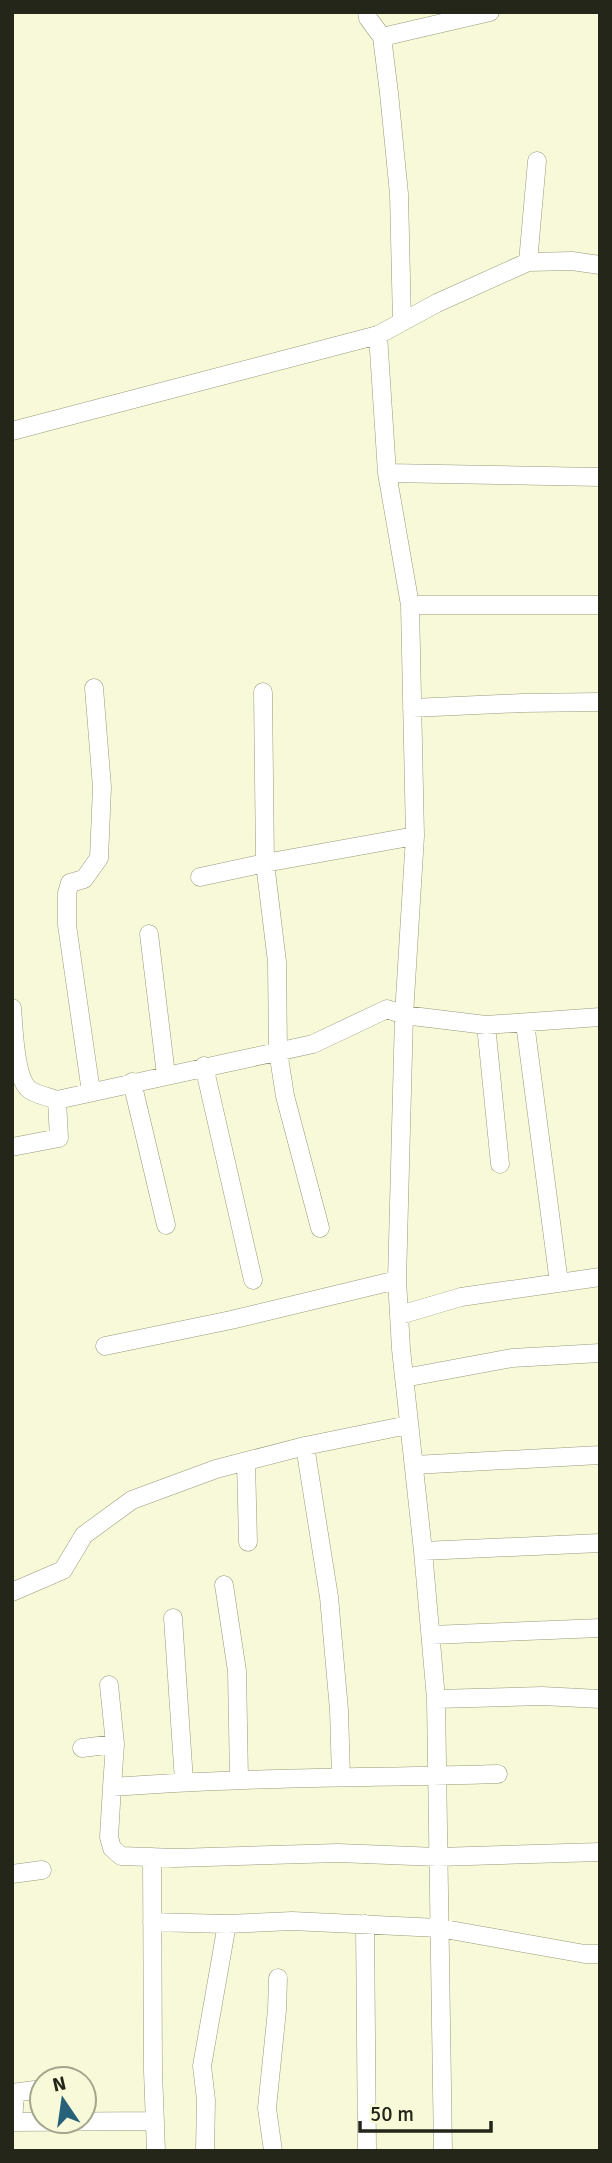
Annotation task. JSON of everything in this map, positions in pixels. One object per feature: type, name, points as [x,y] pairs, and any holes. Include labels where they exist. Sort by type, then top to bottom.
[{"type":"street","points":[[367,12],[368,18],[382,37],[399,194],[402,322]]},
{"type":"street","points":[[382,37],[490,12]]},
{"type":"street","points":[[528,262],[537,162]]},
{"type":"street","points":[[12,431],[378,335],[437,303],[528,262],[572,261],[600,265]]},
{"type":"street","points":[[378,335],[387,473],[410,605],[415,836],[404,1015],[397,1280],[408,1425],[423,1551],[436,1699],[443,2151]]},
{"type":"street","points":[[387,473],[600,477]]},
{"type":"street","points":[[410,605],[600,605]]},
{"type":"street","points":[[91,1092],[67,925],[67,893],[70,883],[84,879],[99,858],[102,787],[94,688]]},
{"type":"street","points":[[262,692],[265,863],[277,962],[278,1051],[285,1096],[320,1228]]},
{"type":"street","points":[[412,708],[600,702]]},
{"type":"street","points":[[200,877],[415,836]]},
{"type":"street","points":[[149,934],[166,1075]]},
{"type":"street","points":[[12,1008],[18,1067],[22,1079],[29,1090],[57,1100],[313,1044],[387,1009],[404,1015],[486,1024],[600,1017]]},
{"type":"street","points":[[525,1023],[559,1283]]},
{"type":"street","points":[[486,1024],[500,1164]]},
{"type":"street","points":[[204,1066],[253,1280]]},
{"type":"street","points":[[132,1083],[166,1225]]},
{"type":"street","points":[[12,1147],[59,1138],[57,1100]]},
{"type":"street","points":[[400,1315],[461,1297],[600,1277]]},
{"type":"street","points":[[105,1346],[231,1320],[397,1280]]},
{"type":"street","points":[[404,1378],[512,1358],[600,1353]]},
{"type":"street","points":[[12,1592],[62,1570],[84,1535],[132,1500],[216,1469],[305,1446],[408,1425]]},
{"type":"street","points":[[305,1446],[329,1597],[339,1710],[341,1777]]},
{"type":"street","points":[[414,1465],[600,1455]]},
{"type":"street","points":[[246,1462],[248,1542]]},
{"type":"street","points":[[423,1551],[600,1543]]},
{"type":"street","points":[[224,1584],[237,1671],[239,1779]]},
{"type":"street","points":[[173,1618],[184,1782]]},
{"type":"street","points":[[431,1635],[600,1628]]},
{"type":"street","points":[[109,1685],[115,1744],[109,1837],[112,1848],[121,1856],[176,1858],[338,1853],[438,1857],[600,1852]]},
{"type":"street","points":[[436,1699],[542,1696],[600,1699]]},
{"type":"street","points":[[82,1748],[115,1744]]},
{"type":"street","points":[[112,1787],[239,1779],[498,1774]]},
{"type":"street","points":[[152,1857],[156,2151]]},
{"type":"street","points":[[12,1874],[42,1870]]},
{"type":"street","points":[[152,1922],[227,1924],[292,1920],[439,1928],[585,1954],[600,1954]]},
{"type":"street","points":[[205,2151],[206,2100],[202,2066],[227,1924]]},
{"type":"street","points":[[365,1924],[367,2151]]},
{"type":"street","points":[[273,2151],[267,2108],[278,1978]]},
{"type":"street","points":[[14,2093],[13,2122],[155,2121]]}]
